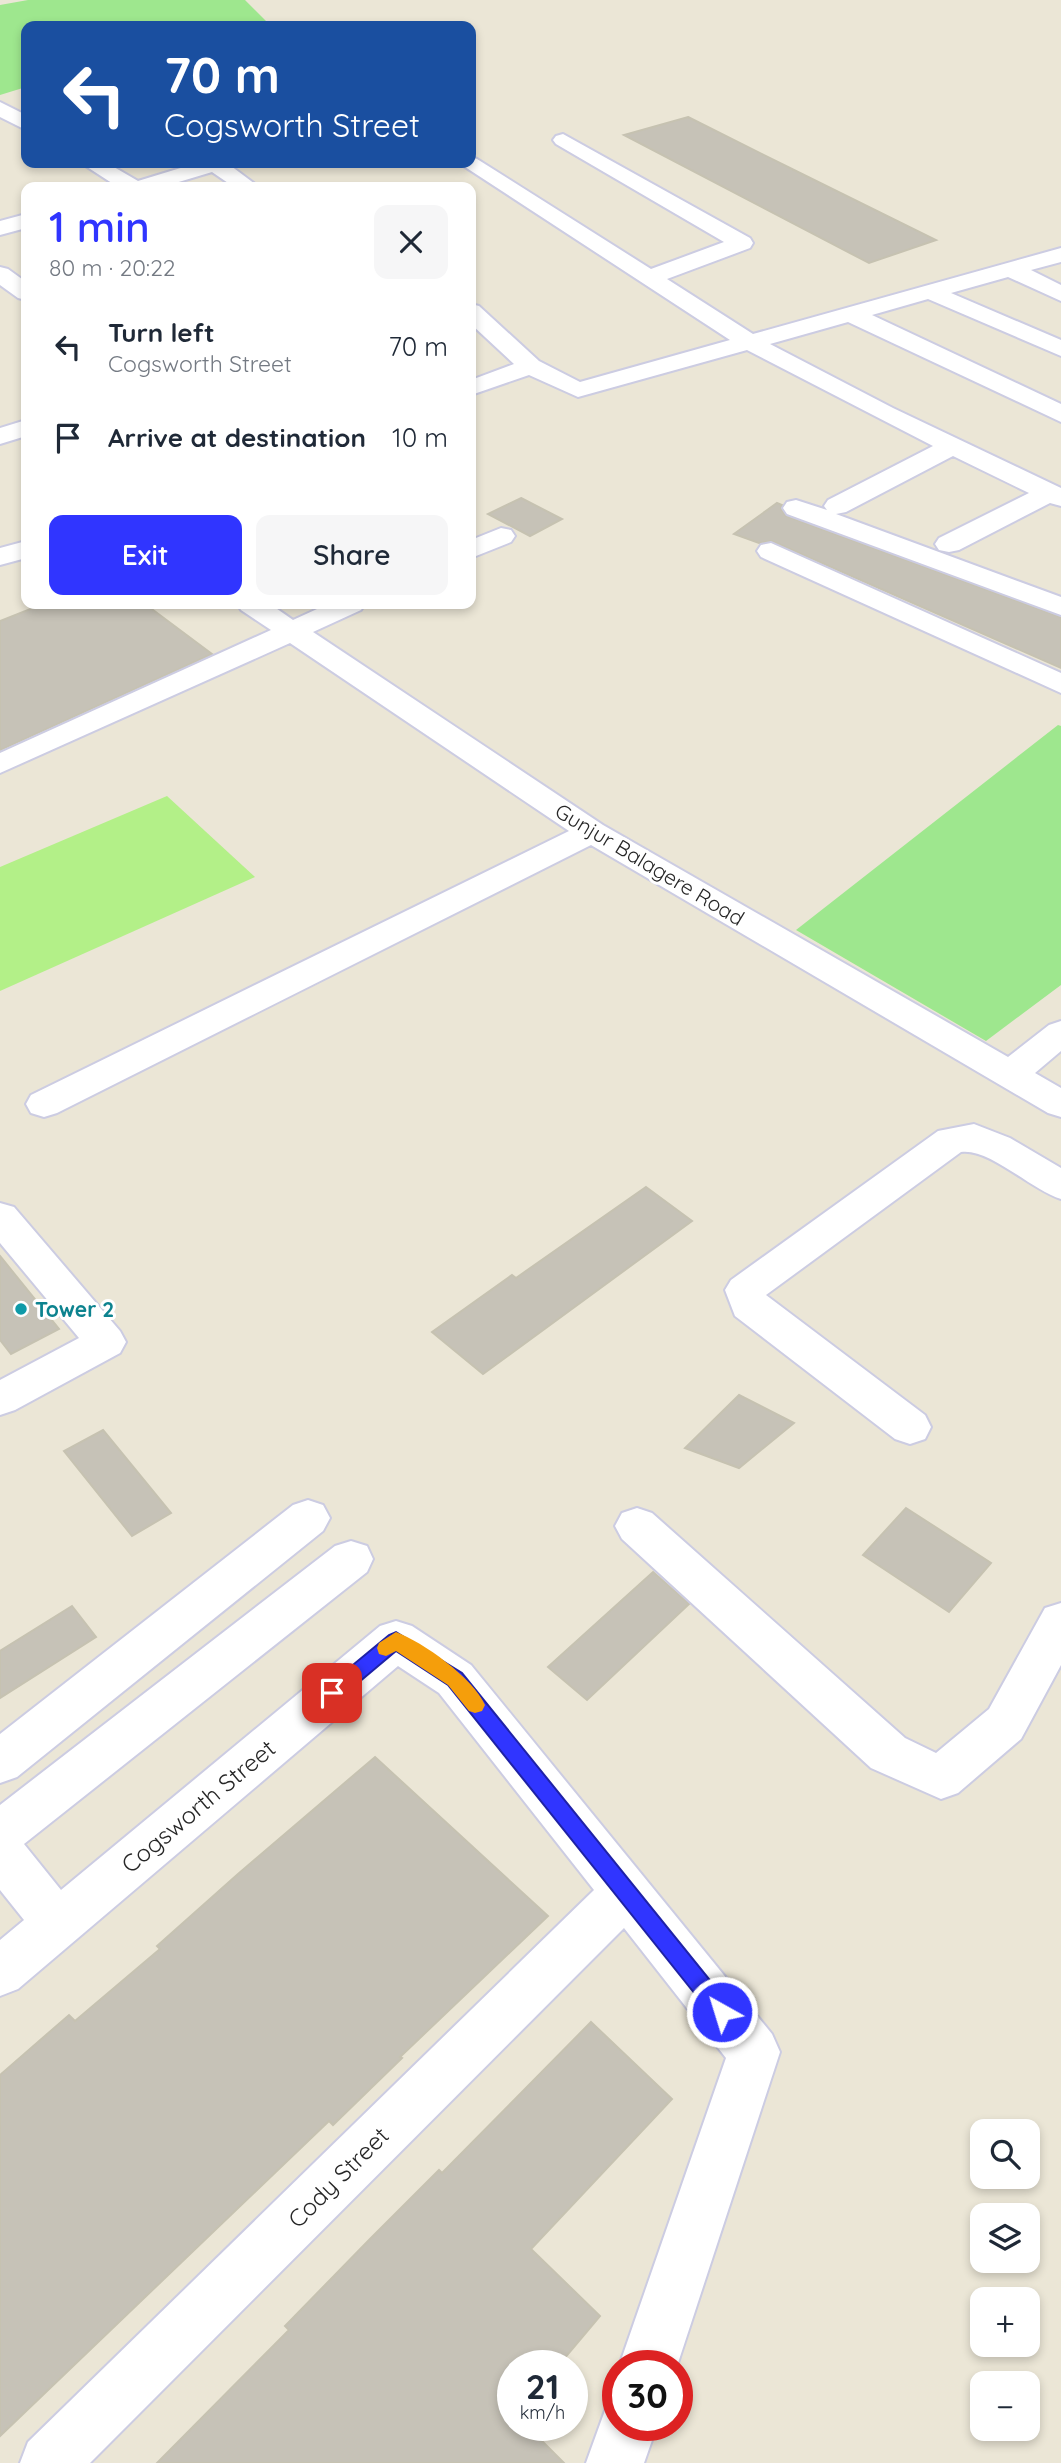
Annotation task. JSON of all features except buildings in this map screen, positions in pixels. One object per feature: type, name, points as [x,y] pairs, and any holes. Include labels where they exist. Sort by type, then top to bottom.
[{"type":"street","points":[[0,108],[21,121]]},
{"type":"street","points":[[563,140],[742,243],[649,278]]},
{"type":"street","points":[[476,167],[749,342],[1055,495]]},
{"type":"street","points":[[101,168],[124,182]]},
{"type":"street","points":[[156,182],[199,168]]},
{"type":"street","points":[[221,168],[241,182]]},
{"type":"street","points":[[0,228],[21,222]]},
{"type":"street","points":[[476,315],[530,366],[579,390],[1061,255]]},
{"type":"street","points":[[1010,269],[1061,294]]},
{"type":"street","points":[[0,274],[21,289]]},
{"type":"street","points":[[930,292],[1061,349]]},
{"type":"street","points":[[850,314],[1061,414]]},
{"type":"street","points":[[476,386],[530,366]]},
{"type":"street","points":[[0,426],[21,420]]},
{"type":"street","points":[[0,436],[21,430]]},
{"type":"street","points":[[837,506],[953,446]]},
{"type":"street","points":[[949,544],[1055,495]]},
{"type":"street","points":[[796,508],[1061,607]]},
{"type":"street","points":[[476,548],[501,536]]},
{"type":"street","points":[[0,557],[21,551]]},
{"type":"street","points":[[771,551],[1061,684]]},
{"type":"street","name":"Gunjur Balagere Road","points":[[258,609],[592,832],[1061,1104]]},
{"type":"street","points":[[0,764],[340,609]]},
{"type":"street","points":[[44,1104],[592,832]]},
{"type":"street","points":[[1010,1074],[1061,1033]]},
{"type":"street","points":[[910,1427],[749,1305],[745,1290],[951,1140],[974,1137],[997,1147],[1061,1185]]},
{"type":"street","points":[[0,1217],[106,1342],[0,1399]]},
{"type":"street","points":[[0,1762],[308,1518]]},
{"type":"street","points":[[637,1526],[888,1753],[941,1778],[1005,1724],[1061,1622]]},
{"type":"street","points":[[0,1834],[351,1559]]},
{"type":"street","name":"Cogsworth Street","points":[[0,1972],[396,1640],[455,1679],[626,1892]]},
{"type":"street","points":[[0,1852],[57,1924]]},
{"type":"street","points":[[626,1892],[754,2052],[653,2350]]},
{"type":"street","name":"Cody Street","points":[[49,2463],[626,1892]]},
{"type":"street","points":[[615,2463],[623,2441]]},
{"type":"green space","points":[[28,0],[245,0],[266,21],[21,21],[21,89],[0,95],[0,5]]},
{"type":"green space","points":[[1058,725],[1061,726],[1061,985],[986,1041],[796,930]]},
{"type":"green space","points":[[167,796],[255,877],[0,991],[0,867]]},
{"type":"slow traffic","points":[[386,1648],[396,1640],[455,1679],[475,1705]]},
{"type":"place","name":"Tower 2","points":[[21,1309]]},
{"type":"route","points":[[332,1693],[396,1640],[455,1679],[722,2012]]}]
